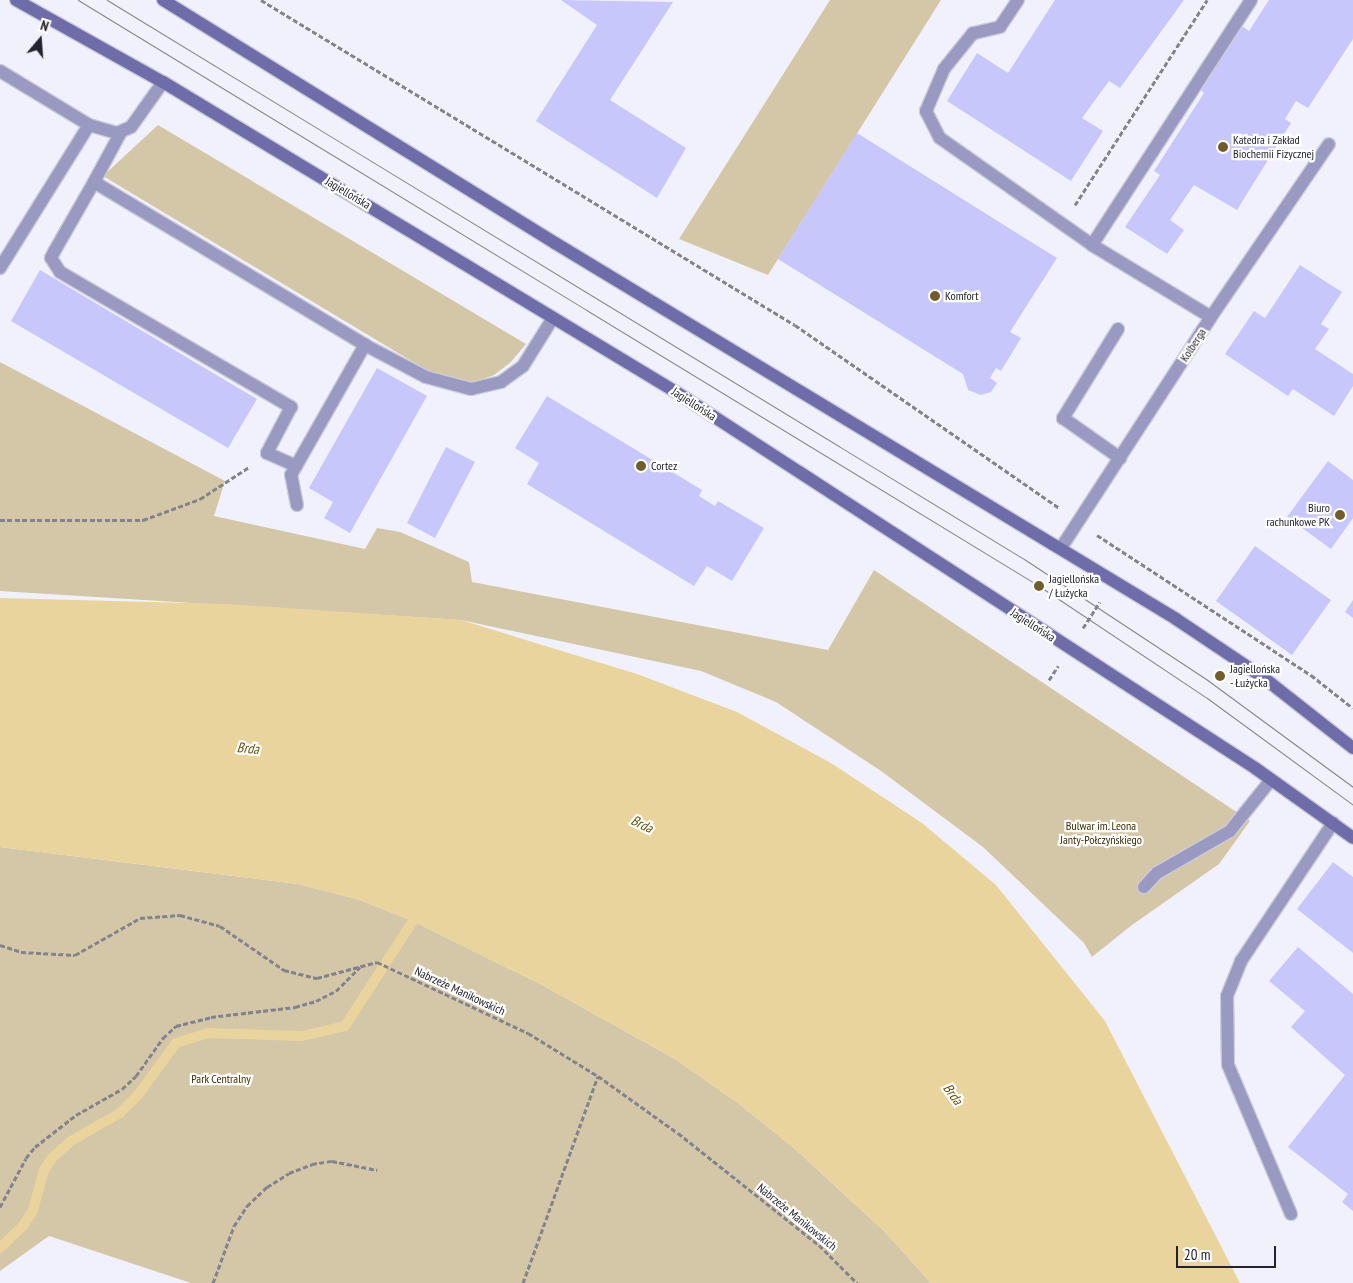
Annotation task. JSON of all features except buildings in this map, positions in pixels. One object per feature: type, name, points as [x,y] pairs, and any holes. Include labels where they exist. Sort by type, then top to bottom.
[{"type":"main road","name":"Jagiellońska","points":[[16,0],[163,82],[676,392],[1272,780],[1353,838]]},
{"type":"main road","points":[[163,0],[522,223],[1113,580],[1236,658],[1353,748]]},
{"type":"street","points":[[1018,0],[1000,27],[973,33],[944,69],[926,111],[940,138],[1092,245],[1211,317]]},
{"type":"street","points":[[1092,245],[1251,0]]},
{"type":"street","points":[[0,71],[89,125],[121,132],[132,127],[163,82]]},
{"type":"street","points":[[0,268],[89,125]]},
{"type":"street","points":[[121,132],[54,250],[52,258],[60,272],[290,407],[267,453],[296,466]]},
{"type":"street","name":"Kolberga","points":[[1061,548],[1211,317],[1329,144]]},
{"type":"street","points":[[94,182],[365,345],[426,377],[471,389],[501,382],[523,366],[553,318]]},
{"type":"street","points":[[1118,329],[1064,418],[1120,458]]},
{"type":"street","points":[[297,505],[291,475],[365,345]]},
{"type":"street","points":[[1144,886],[1157,873],[1230,830],[1272,780]]},
{"type":"street","points":[[1291,1214],[1228,1065],[1227,996],[1241,961],[1333,823]]},
{"type":"path","points":[[261,0],[795,325],[1128,556],[1311,675],[1353,708]]},
{"type":"path","points":[[1062,225],[1207,0]]},
{"type":"path","points":[[0,520],[143,520],[200,499],[267,453]]},
{"type":"path","points":[[1049,680],[1128,556]]},
{"type":"path","name":"Nabrzeże Manikowskich","points":[[0,945],[21,952],[74,955],[140,918],[180,916],[220,926],[284,970],[317,978],[377,962],[528,1033],[598,1076],[678,1133],[820,1245],[857,1283]]},
{"type":"path","points":[[0,1207],[26,1158],[36,1147],[76,1115],[122,1089],[136,1076],[163,1038],[176,1026],[211,1017],[295,1006],[316,1001],[336,991],[361,967]]},
{"type":"path","points":[[523,1283],[598,1076]]},
{"type":"path","points":[[213,1283],[234,1226],[247,1206],[267,1187],[289,1173],[312,1164],[332,1161],[377,1170]]},
{"type":"green space","points":[[830,0],[941,0],[768,275],[679,239]]},
{"type":"green space","points":[[158,125],[526,344],[510,363],[494,375],[472,383],[433,374],[103,176]]},
{"type":"green space","name":"Bulwar im. Leona Janty-Połczyńskiego","points":[[0,362],[225,481],[214,516],[365,549],[377,528],[400,532],[469,562],[472,582],[828,650],[874,570],[1250,821],[1219,864],[1132,925],[1092,957],[1084,943],[983,847],[881,771],[776,702],[701,671],[461,620],[0,591]]},
{"type":"green space","name":"Park Centralny","points":[[0,847],[298,884],[357,899],[413,921],[544,986],[675,1059],[738,1103],[795,1149],[883,1230],[931,1283],[191,1283],[49,1236],[0,1271]]},
{"type":"water","name":"Brda","points":[[0,598],[227,604],[461,620],[637,674],[737,712],[831,763],[922,823],[996,885],[1105,1021],[1240,1283],[931,1283],[883,1230],[795,1149],[738,1103],[675,1059],[544,986],[413,921],[357,899],[298,884],[0,847]]},
{"type":"waterway","points":[[0,1248],[23,1226],[33,1210],[44,1170],[52,1158],[71,1141],[120,1113],[138,1095],[176,1043],[208,1033],[302,1036],[345,1026],[413,921]]},
{"type":"tram line","points":[[78,0],[1039,586],[1207,698],[1353,805]]},
{"type":"tram line","points":[[107,0],[1024,559],[1206,679],[1353,787]]},
{"type":"place","name":"Katedra i Zakład Biochemii Fizycznej","points":[[1223,147]]},
{"type":"place","name":"Komfort","points":[[935,296]]},
{"type":"place","name":"Cortez","points":[[641,466]]},
{"type":"place","name":"Biuro rachunkowe PK","points":[[1340,515]]},
{"type":"place","name":"Jagiellońska / Łużycka","points":[[1039,586]]},
{"type":"place","name":"Jagiellońska - Łużycka","points":[[1220,676]]}]
